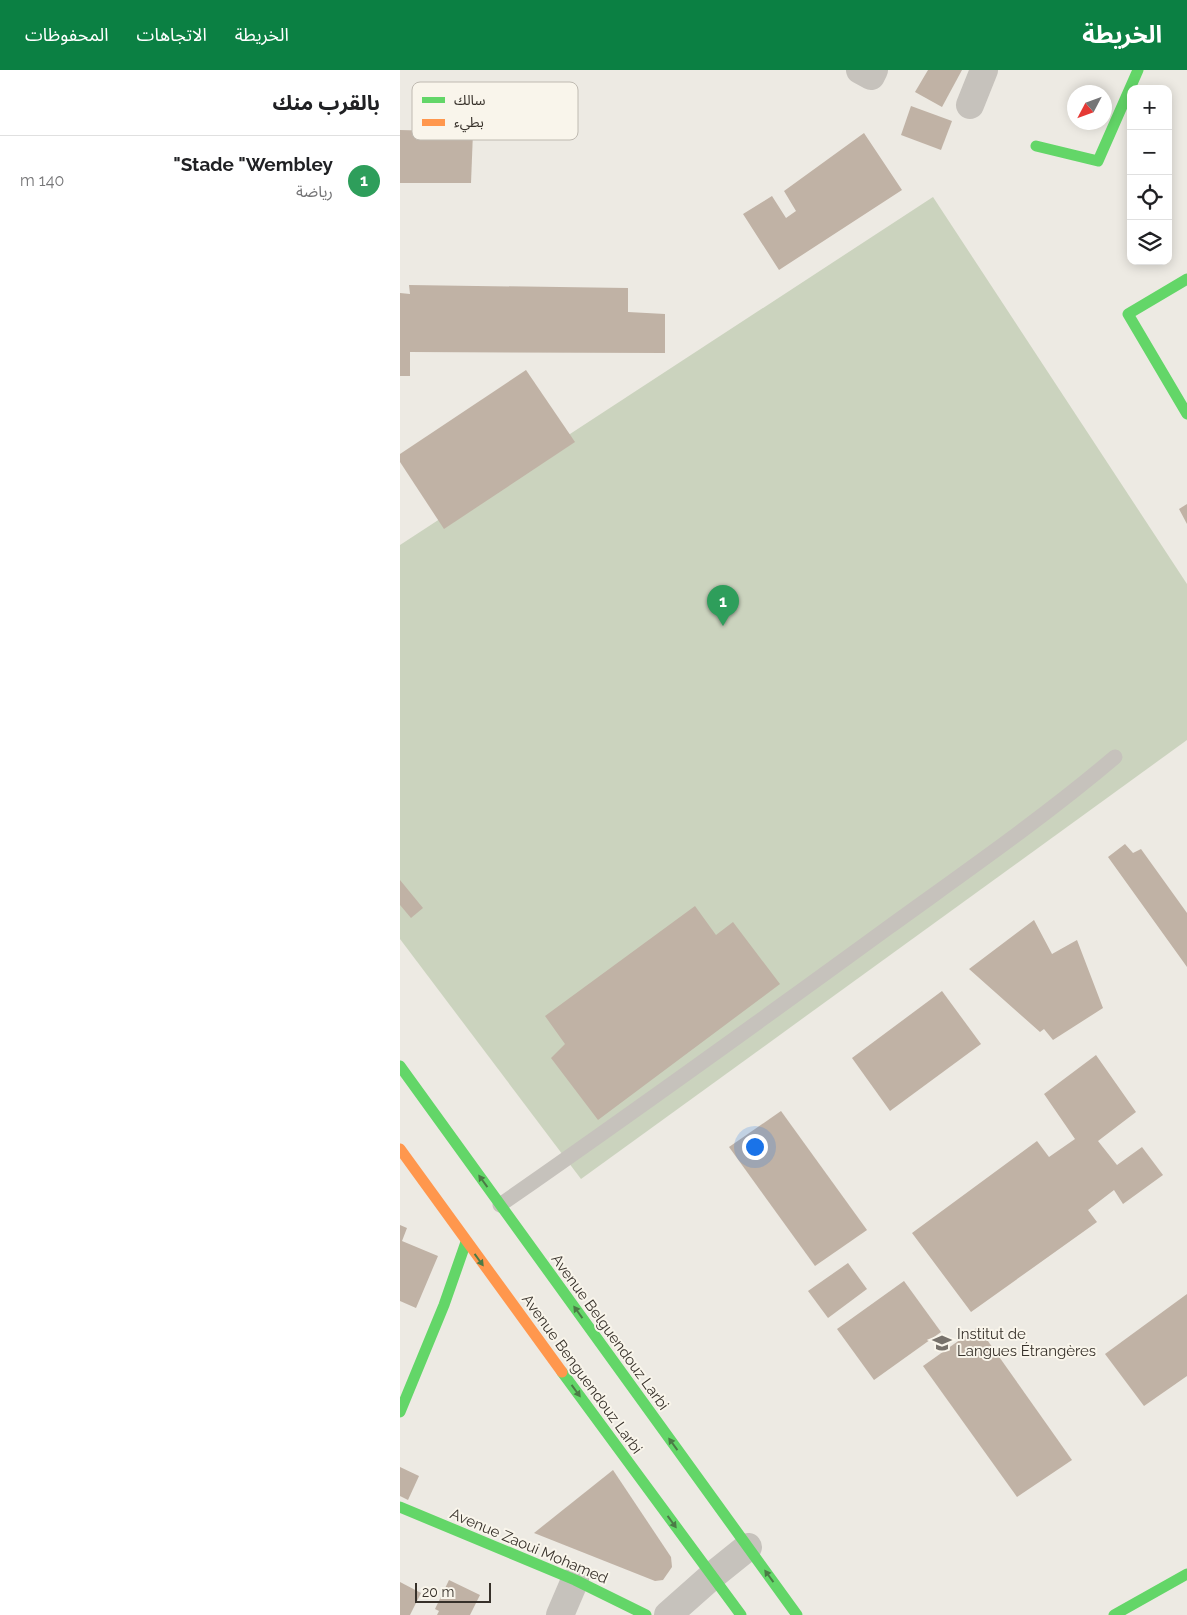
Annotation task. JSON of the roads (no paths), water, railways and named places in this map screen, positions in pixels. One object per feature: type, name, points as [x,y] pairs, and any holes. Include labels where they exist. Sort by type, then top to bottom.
[{"type":"main road","points":[[1036,146],[1098,161],[1138,70]]},
{"type":"main road","points":[[1187,279],[1128,314],[1187,414]]},
{"type":"main road","name":"Avenue Belguendouz Larbi","points":[[400,1066],[797,1615]]},
{"type":"main road","name":"Avenue Benguendouz Larbi","points":[[400,1149],[466,1242],[741,1615]]},
{"type":"main road","points":[[400,1412],[444,1304],[466,1242]]},
{"type":"main road","name":"Avenue Zaoui Mohamed","points":[[400,1507],[575,1580],[646,1615]]},
{"type":"main road","points":[[1114,1615],[1187,1574]]},
{"type":"street","points":[[860,70],[871,76],[874,70]]},
{"type":"street","points":[[970,105],[984,70]]},
{"type":"street","points":[[668,1615],[748,1547]]},
{"type":"street","points":[[560,1615],[575,1580]]},
{"type":"lane","points":[[500,1205],[627,1117],[849,956],[1075,791],[1115,757]]},
{"type":"place","name":"Stade \"Wembley\"","points":[[723,626]]},
{"type":"place","name":"Institut de Langues Étrangères","points":[[942,1343]]}]
